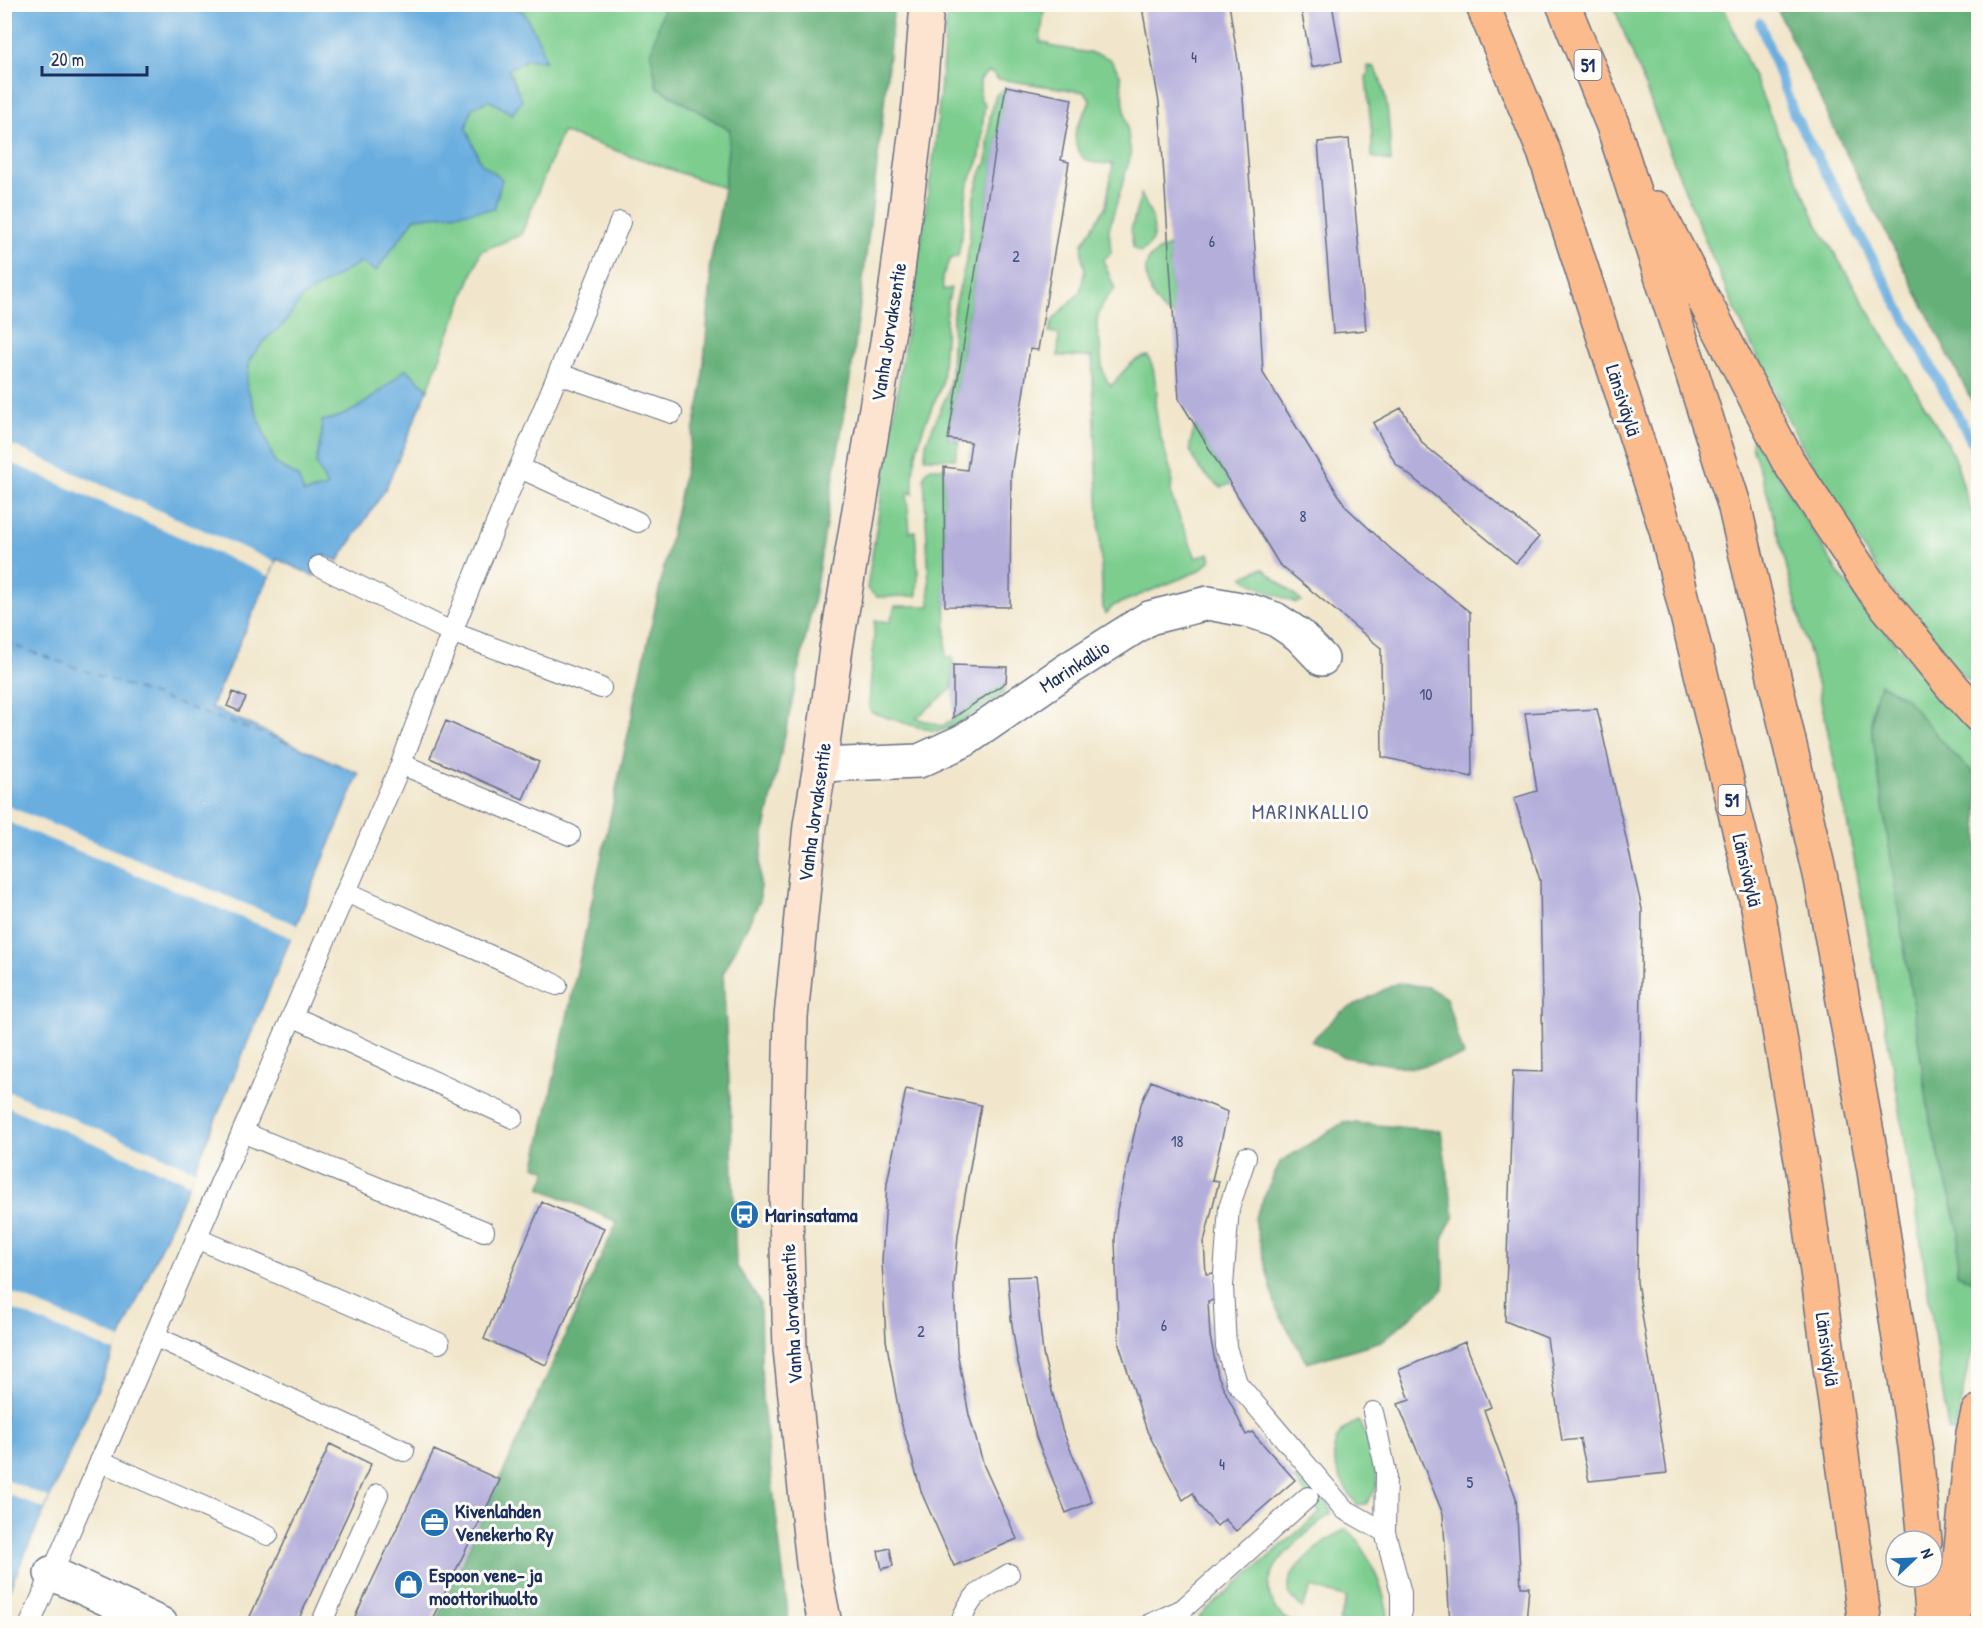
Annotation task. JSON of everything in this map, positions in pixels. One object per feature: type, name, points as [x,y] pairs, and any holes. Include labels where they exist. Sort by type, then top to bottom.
[{"type":"highway","name":"Länsiväylä","points":[[1482,4],[1544,152],[1666,530],[1758,907],[1805,1183],[1865,1623]]},
{"type":"highway","name":"51","points":[[1563,4],[1614,126],[1734,504],[1821,879],[1874,1171],[1916,1453],[1924,1529]]},
{"type":"highway","points":[[1614,126],[1788,461],[1874,591],[1978,715]]},
{"type":"highway","points":[[1953,1623],[1973,1433],[1978,1412]]},
{"type":"highway","points":[[1930,1589],[1934,1623]]},
{"type":"main road","name":"Vanha Jorvaksentie","points":[[825,1623],[813,1564],[790,1349],[786,1214],[790,1017],[810,825],[836,648],[895,294],[919,104],[927,4]]},
{"type":"street","name":"Marinkallio","points":[[820,765],[919,761],[965,740],[1064,672],[1149,618],[1208,603],[1251,611],[1275,619],[1299,635],[1322,659]]},
{"type":"street","points":[[51,1573],[160,1623]]},
{"type":"lane","points":[[30,1623],[401,764],[452,632],[621,222]]},
{"type":"lane","points":[[559,374],[672,413]]},
{"type":"lane","points":[[520,468],[638,522]]},
{"type":"lane","points":[[319,566],[452,632],[601,688]]},
{"type":"lane","points":[[401,764],[570,835]]},
{"type":"lane","points":[[346,892],[557,985]]},
{"type":"lane","points":[[292,1016],[513,1118]]},
{"type":"lane","points":[[242,1132],[484,1232]]},
{"type":"lane","points":[[1246,1157],[1230,1208],[1224,1286],[1226,1347],[1237,1383],[1344,1509],[1385,1532]]},
{"type":"lane","points":[[196,1238],[439,1343]]},
{"type":"lane","points":[[154,1336],[404,1451]]},
{"type":"lane","points":[[1373,1412],[1386,1472],[1385,1532],[1401,1593],[1401,1623]]},
{"type":"lane","points":[[100,1461],[268,1535]]},
{"type":"lane","points":[[321,1623],[378,1494]]},
{"type":"lane","points":[[1150,1623],[1188,1616],[1308,1497]]},
{"type":"lane","points":[[960,1623],[966,1606],[979,1592],[1009,1574]]},
{"type":"green space","points":[[477,5],[664,5],[651,54],[657,87],[730,130],[724,188],[562,132],[521,235],[481,251],[428,389],[406,369],[357,408],[322,421],[316,463],[328,488],[304,493],[283,504],[196,289],[443,117],[505,56],[544,61],[539,41],[529,22]]},
{"type":"green space","points":[[664,5],[894,5],[854,354],[814,598],[765,829],[760,864],[760,901],[723,974],[736,1265],[760,1302],[762,1397],[789,1623],[434,1624],[617,1222],[540,1188],[547,1171],[535,1166],[701,395],[711,282],[709,270],[724,188],[730,130],[657,87],[651,54]]},
{"type":"green space","points":[[948,5],[1045,5],[1040,42],[1049,43],[1049,46],[1101,55],[1110,59],[1120,74],[1131,155],[1109,229],[1111,253],[1103,260],[1115,289],[1104,303],[1097,319],[1102,367],[1111,386],[1132,363],[1148,356],[1153,368],[1157,393],[1155,404],[1159,431],[1172,475],[1171,496],[1196,558],[1209,553],[1211,560],[1199,571],[1113,606],[1106,614],[1103,610],[1092,357],[1058,356],[1059,334],[1049,332],[1053,320],[1080,292],[1085,270],[1082,258],[1083,243],[1106,206],[1113,164],[1088,161],[1078,151],[1076,131],[1090,100],[1085,92],[998,79],[992,73],[987,72],[980,80],[980,99],[985,104],[980,155],[967,190],[958,256],[950,259],[942,277],[943,290],[951,288],[947,306],[942,384],[917,449],[913,472],[913,494],[909,492],[907,497],[910,532],[915,531],[917,596],[877,597],[867,589],[935,148]]},
{"type":"green space","points":[[1613,5],[1723,5],[1816,222],[1954,455],[1978,534],[1978,692],[1909,614],[1872,562],[1838,509],[1777,398],[1698,224]]},
{"type":"green space","points":[[1775,5],[1978,5],[1978,413],[1858,178]]},
{"type":"green space","points":[[1368,66],[1375,68],[1384,90],[1391,162],[1372,157],[1366,77]]},
{"type":"green space","points":[[1006,88],[948,439],[959,441],[955,459],[925,458],[926,443],[947,394],[951,376],[953,314],[968,253],[974,196],[987,161],[990,116],[996,95]]},
{"type":"green space","points":[[1141,194],[1151,217],[1154,233],[1148,247],[1140,252],[1133,247],[1131,230]]},
{"type":"green space","points":[[1169,246],[1174,316],[1161,308],[1156,301],[1146,275],[1149,259],[1158,251]]},
{"type":"green space","points":[[1195,425],[1231,484],[1221,487],[1198,466],[1190,449]]},
{"type":"green space","points":[[1752,437],[1761,446],[1839,574],[1933,690],[1978,739],[1978,777],[1951,752],[1874,700],[1871,717],[1872,732],[1931,1126],[1959,1230],[1957,1273],[1974,1281],[1978,1276],[1978,1341],[1968,1365],[1955,1432],[1948,1430],[1892,1062],[1847,821],[1819,691],[1767,492],[1752,447]]},
{"type":"green space","points":[[931,468],[944,468],[946,657],[953,657],[952,689],[916,718],[942,726],[1006,682],[1003,694],[962,721],[939,731],[871,712],[869,705],[875,620],[890,622],[895,606],[930,606],[924,477],[926,471]]},
{"type":"green space","points":[[1264,569],[1301,601],[1296,603],[1276,595],[1243,577]]},
{"type":"green space","points":[[1880,684],[1905,697],[1951,752],[1978,777],[1978,1276],[1974,1281],[1957,1274],[1959,1229],[1931,1126],[1872,732],[1873,708]]},
{"type":"green space","points":[[1397,983],[1428,987],[1446,998],[1464,1056],[1413,1068],[1343,1057],[1311,1041],[1341,1012]]},
{"type":"green space","points":[[1344,1122],[1441,1131],[1454,1216],[1443,1236],[1444,1289],[1382,1341],[1307,1363],[1276,1308],[1254,1219],[1280,1162]]},
{"type":"green space","points":[[1358,1421],[1369,1443],[1375,1462],[1377,1480],[1376,1487],[1366,1504],[1357,1505],[1337,1472],[1334,1449],[1337,1438],[1345,1429]]},
{"type":"green space","points":[[1301,1473],[1330,1506],[1331,1513],[1285,1554],[1275,1567],[1270,1580],[1269,1593],[1275,1607],[1284,1618],[1296,1623],[1204,1623],[1199,1616],[1320,1513],[1295,1480]]},
{"type":"green space","points":[[1347,1529],[1362,1548],[1375,1573],[1389,1623],[1339,1621],[1347,1598],[1312,1587],[1302,1608],[1288,1593],[1290,1579],[1299,1565],[1323,1543]]},
{"type":"water","points":[[5,5],[502,5],[523,11],[539,41],[545,61],[528,59],[508,69],[522,101],[512,114],[489,100],[472,108],[466,128],[481,163],[502,179],[494,209],[415,218],[376,271],[360,262],[303,297],[284,324],[266,339],[250,359],[246,385],[275,463],[298,477],[304,493],[327,487],[316,463],[322,421],[357,408],[406,369],[428,389],[385,490],[338,561],[325,555],[314,576],[277,559],[211,707],[359,774],[189,1183],[5,1599]]},
{"type":"pier","points":[[5,442],[275,562],[269,576],[5,460]]},
{"type":"pier","points":[[5,805],[297,925],[292,938],[5,821]]},
{"type":"pier","points":[[5,1090],[195,1170],[189,1183],[5,1106]]},
{"type":"pier","points":[[5,1290],[121,1339],[115,1352],[5,1306]]},
{"type":"pier","points":[[5,1479],[49,1498],[44,1509],[5,1493]]},
{"type":"building","points":[[1145,4],[1229,4],[1242,86],[1263,373],[1346,507],[1392,550],[1470,612],[1472,777],[1382,757],[1381,648],[1279,564],[1179,399],[1159,102],[1143,13]]},
{"type":"building","points":[[1300,4],[1332,4],[1342,61],[1312,67]]},
{"type":"building","points":[[1006,86],[1072,99],[1061,160],[1069,162],[1038,350],[1030,349],[1011,475],[1010,607],[945,606],[944,467],[967,470],[971,442],[948,439]]},
{"type":"building","points":[[1349,139],[1366,330],[1333,333],[1318,142]]},
{"type":"building","points":[[1401,408],[1423,444],[1539,537],[1516,563],[1396,464],[1373,423]]},
{"type":"building","points":[[953,665],[1007,667],[1006,682],[953,718]]},
{"type":"building","points":[[233,692],[246,698],[239,711],[227,706]]},
{"type":"building","points":[[1597,709],[1642,909],[1637,1282],[1667,1473],[1589,1481],[1580,1439],[1562,1441],[1547,1338],[1505,1321],[1513,1071],[1543,1072],[1540,880],[1514,798],[1537,791],[1525,713]]},
{"type":"building","points":[[446,721],[539,762],[523,799],[430,758]]},
{"type":"building","points":[[1151,1081],[1228,1112],[1212,1180],[1219,1181],[1204,1242],[1206,1274],[1214,1273],[1217,1300],[1208,1301],[1210,1336],[1218,1376],[1246,1435],[1252,1432],[1295,1480],[1236,1531],[1225,1519],[1217,1526],[1199,1506],[1193,1493],[1183,1500],[1147,1431],[1119,1344],[1115,1240],[1117,1210],[1141,1104]]},
{"type":"building","points":[[906,1089],[981,1105],[958,1235],[954,1286],[957,1351],[969,1415],[984,1466],[1017,1539],[954,1566],[922,1494],[900,1418],[886,1340],[882,1261],[887,1183]]},
{"type":"building","points":[[542,1202],[604,1228],[546,1365],[484,1339]]},
{"type":"building","points":[[1035,1276],[1043,1354],[1052,1391],[1062,1429],[1092,1502],[1066,1513],[1036,1437],[1017,1358],[1011,1318],[1008,1277]]},
{"type":"building","points":[[1465,1342],[1491,1407],[1484,1410],[1516,1498],[1521,1587],[1529,1587],[1526,1623],[1450,1623],[1443,1514],[1398,1404],[1410,1400],[1399,1370]]},
{"type":"building","points":[[330,1444],[371,1464],[297,1623],[247,1623]]},
{"type":"building","points":[[434,1450],[500,1480],[430,1623],[352,1623]]},
{"type":"building","points":[[890,1548],[893,1566],[882,1569],[878,1551]]},
{"type":"waterway","points":[[1760,23],[1794,114],[1978,453]]},
{"type":"ferry route","points":[[4,642],[297,746]]},
{"type":"place","name":"Marinsatama","points":[[744,1214]]},
{"type":"place","name":"Kivenlahden Venekerho Ry","points":[[434,1522]]},
{"type":"place","name":"Espoon vene- ja moottorihuolto","points":[[408,1585]]},
{"type":"district","name":"MARINKALLIO","points":[[1311,811]]}]
